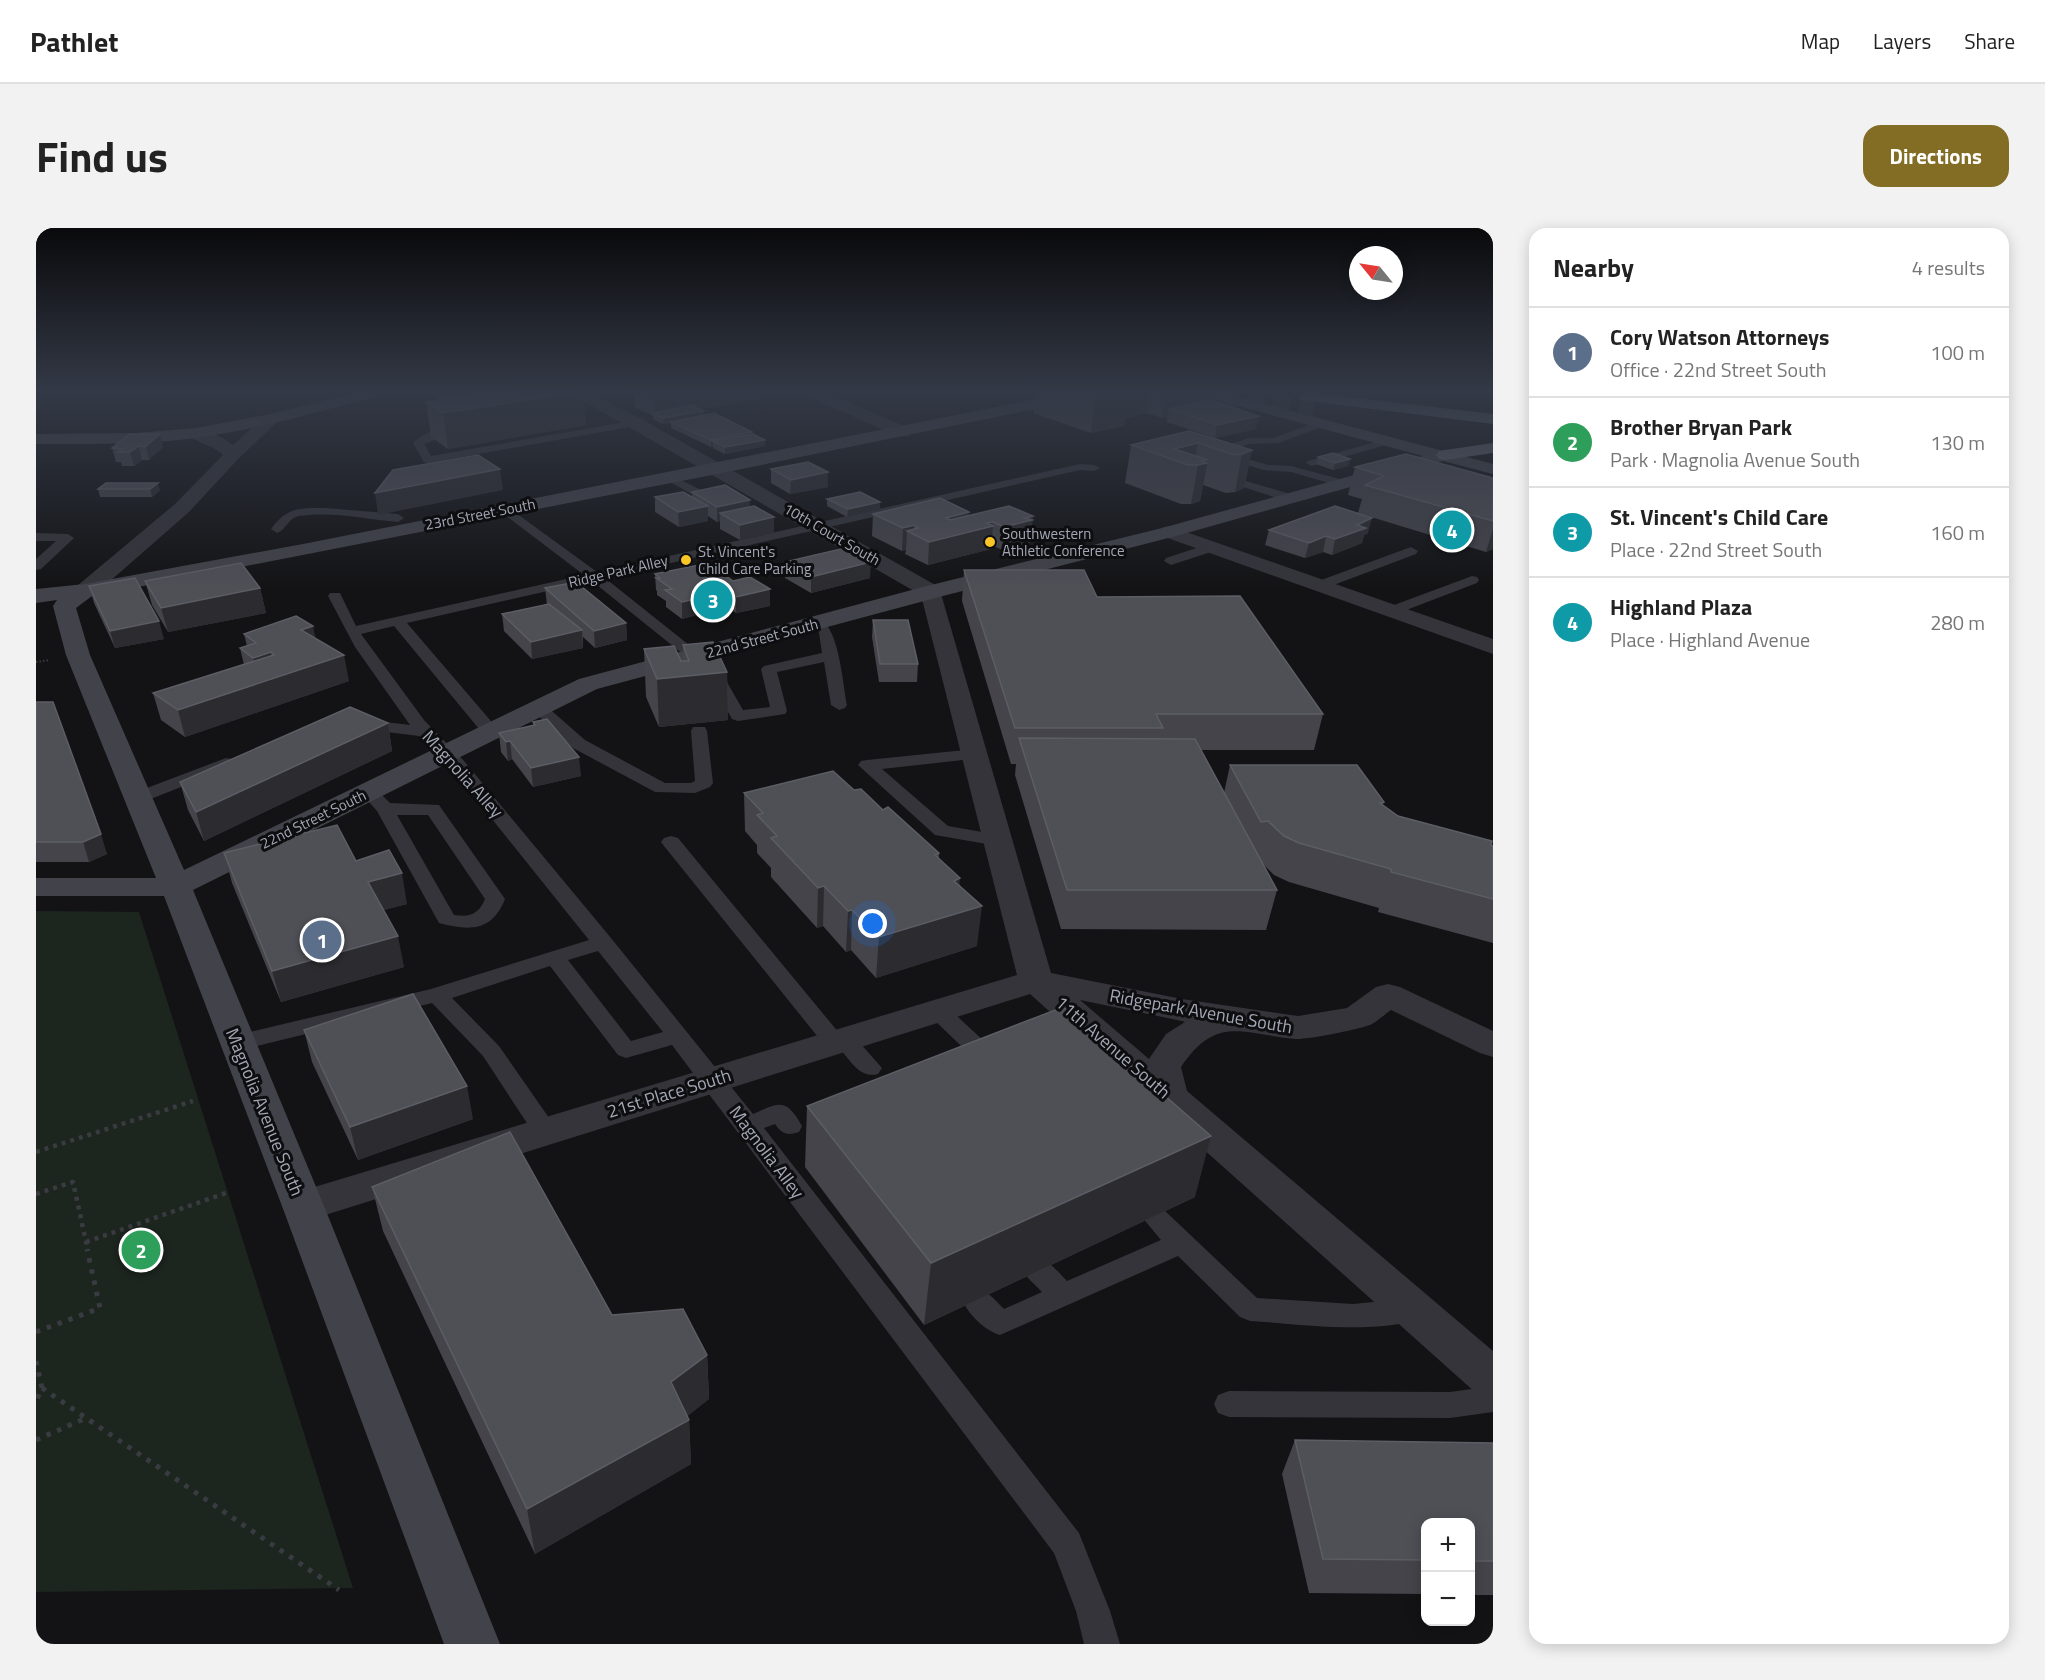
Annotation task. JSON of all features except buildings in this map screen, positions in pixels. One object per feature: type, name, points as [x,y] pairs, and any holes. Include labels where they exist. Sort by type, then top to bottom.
[{"type":"street","points":[[85,591],[182,508],[230,457]]},
{"type":"street","name":"10th Court South","points":[[696,457],[931,592]]},
{"type":"street","name":"23rd Street South","points":[[36,596],[85,591],[405,523],[505,509],[777,457]]},
{"type":"street","name":"22nd Street South","points":[[36,887],[174,887],[377,800],[444,754],[588,684],[931,592],[1293,499],[1438,457]]},
{"type":"street","points":[[1452,457],[1493,470]]},
{"type":"street","points":[[1169,532],[1493,647]]},
{"type":"street","name":"Magnolia Avenue South","points":[[85,591],[64,606],[78,655],[303,1206],[472,1644]]},
{"type":"street","points":[[931,592],[1036,981]]},
{"type":"street","name":"21st Place South","points":[[303,1206],[1036,981]]},
{"type":"street","name":"Ridgepark Avenue South","points":[[1036,981],[1230,1018],[1298,1028],[1358,1017],[1388,995],[1493,1045]]},
{"type":"street","name":"11th Avenue South","points":[[1036,981],[1493,1379]]},
{"type":"street","points":[[1169,1096],[1162,1066],[1179,1042],[1197,1030],[1230,1018]]},
{"type":"lane","points":[[423,476],[429,467],[426,457]]},
{"type":"lane","points":[[428,460],[444,457]]},
{"type":"lane","points":[[1230,457],[1267,468],[1291,470],[1347,484]]},
{"type":"lane","points":[[1291,470],[1335,457]]},
{"type":"lane","name":"Ridge Park Alley","points":[[353,631],[1080,467],[1094,468]]},
{"type":"lane","points":[[1206,472],[1293,499]]},
{"type":"lane","points":[[671,478],[709,499]]},
{"type":"lane","points":[[403,504],[397,513],[405,523]]},
{"type":"lane","points":[[505,509],[698,655],[738,716],[779,711],[769,669],[831,656]]},
{"type":"lane","points":[[277,529],[289,515],[296,513],[405,523]]},
{"type":"lane","points":[[36,537],[68,538],[36,566]]},
{"type":"lane","points":[[1171,561],[1212,547]]},
{"type":"lane","points":[[1318,586],[1411,551]]},
{"type":"lane","points":[[1391,611],[1472,580]]},
{"type":"lane","name":"Magnolia Alley","points":[[335,596],[360,648],[423,731],[444,754],[458,765],[713,1079],[1067,1544],[1093,1611],[1102,1644]]},
{"type":"lane","points":[[397,621],[490,731]]},
{"type":"lane","points":[[818,623],[826,633],[840,705]]},
{"type":"lane","points":[[539,708],[579,744],[661,788],[695,788],[704,783],[699,731]]},
{"type":"lane","points":[[345,722],[423,731]]},
{"type":"lane","points":[[975,754],[867,765],[942,831],[998,840]]},
{"type":"lane","points":[[137,798],[246,755]]},
{"type":"lane","points":[[377,800],[433,809],[495,899],[491,913],[477,921],[461,923],[446,919],[377,800]]},
{"type":"lane","points":[[671,842],[839,1041],[870,1068]]},
{"type":"lane","points":[[237,1043],[437,995],[604,942]]},
{"type":"lane","points":[[555,958],[626,1050],[676,1036]]},
{"type":"lane","points":[[437,995],[491,1052],[545,1131]]},
{"type":"lane","points":[[938,1011],[992,1072]]},
{"type":"lane","points":[[747,1126],[780,1112],[789,1125]]},
{"type":"lane","points":[[1154,1216],[1250,1309],[1353,1316],[1414,1310]]},
{"type":"lane","points":[[976,1300],[1000,1323],[1180,1243]]},
{"type":"lane","points":[[1038,1270],[1064,1295]]},
{"type":"lane","points":[[1229,1404],[1450,1405],[1493,1399]]},
{"type":"path","points":[[36,1152],[193,1101]]},
{"type":"path","points":[[36,1194],[73,1182],[100,1308],[36,1332]]},
{"type":"path","points":[[86,1242],[226,1193]]},
{"type":"path","points":[[36,1361],[42,1388],[36,1401]]},
{"type":"path","points":[[42,1388],[339,1590]]},
{"type":"path","points":[[36,1440],[86,1418]]},
{"type":"shaded area","points":[[36,911],[139,912],[353,1588],[36,1592]]},
{"type":"place","name":"Highland Plaza","points":[[1452,530]]},
{"type":"place","name":"Southwestern Athletic Conference","points":[[990,542]]},
{"type":"place","name":"St. Vincent's Child Care Parking","points":[[686,560]]},
{"type":"place","name":"St. Vincent's Child Care","points":[[713,600]]},
{"type":"place","name":"Cory Watson Attorneys","points":[[322,940]]},
{"type":"place","name":"Brother Bryan Park","points":[[141,1250]]}]
